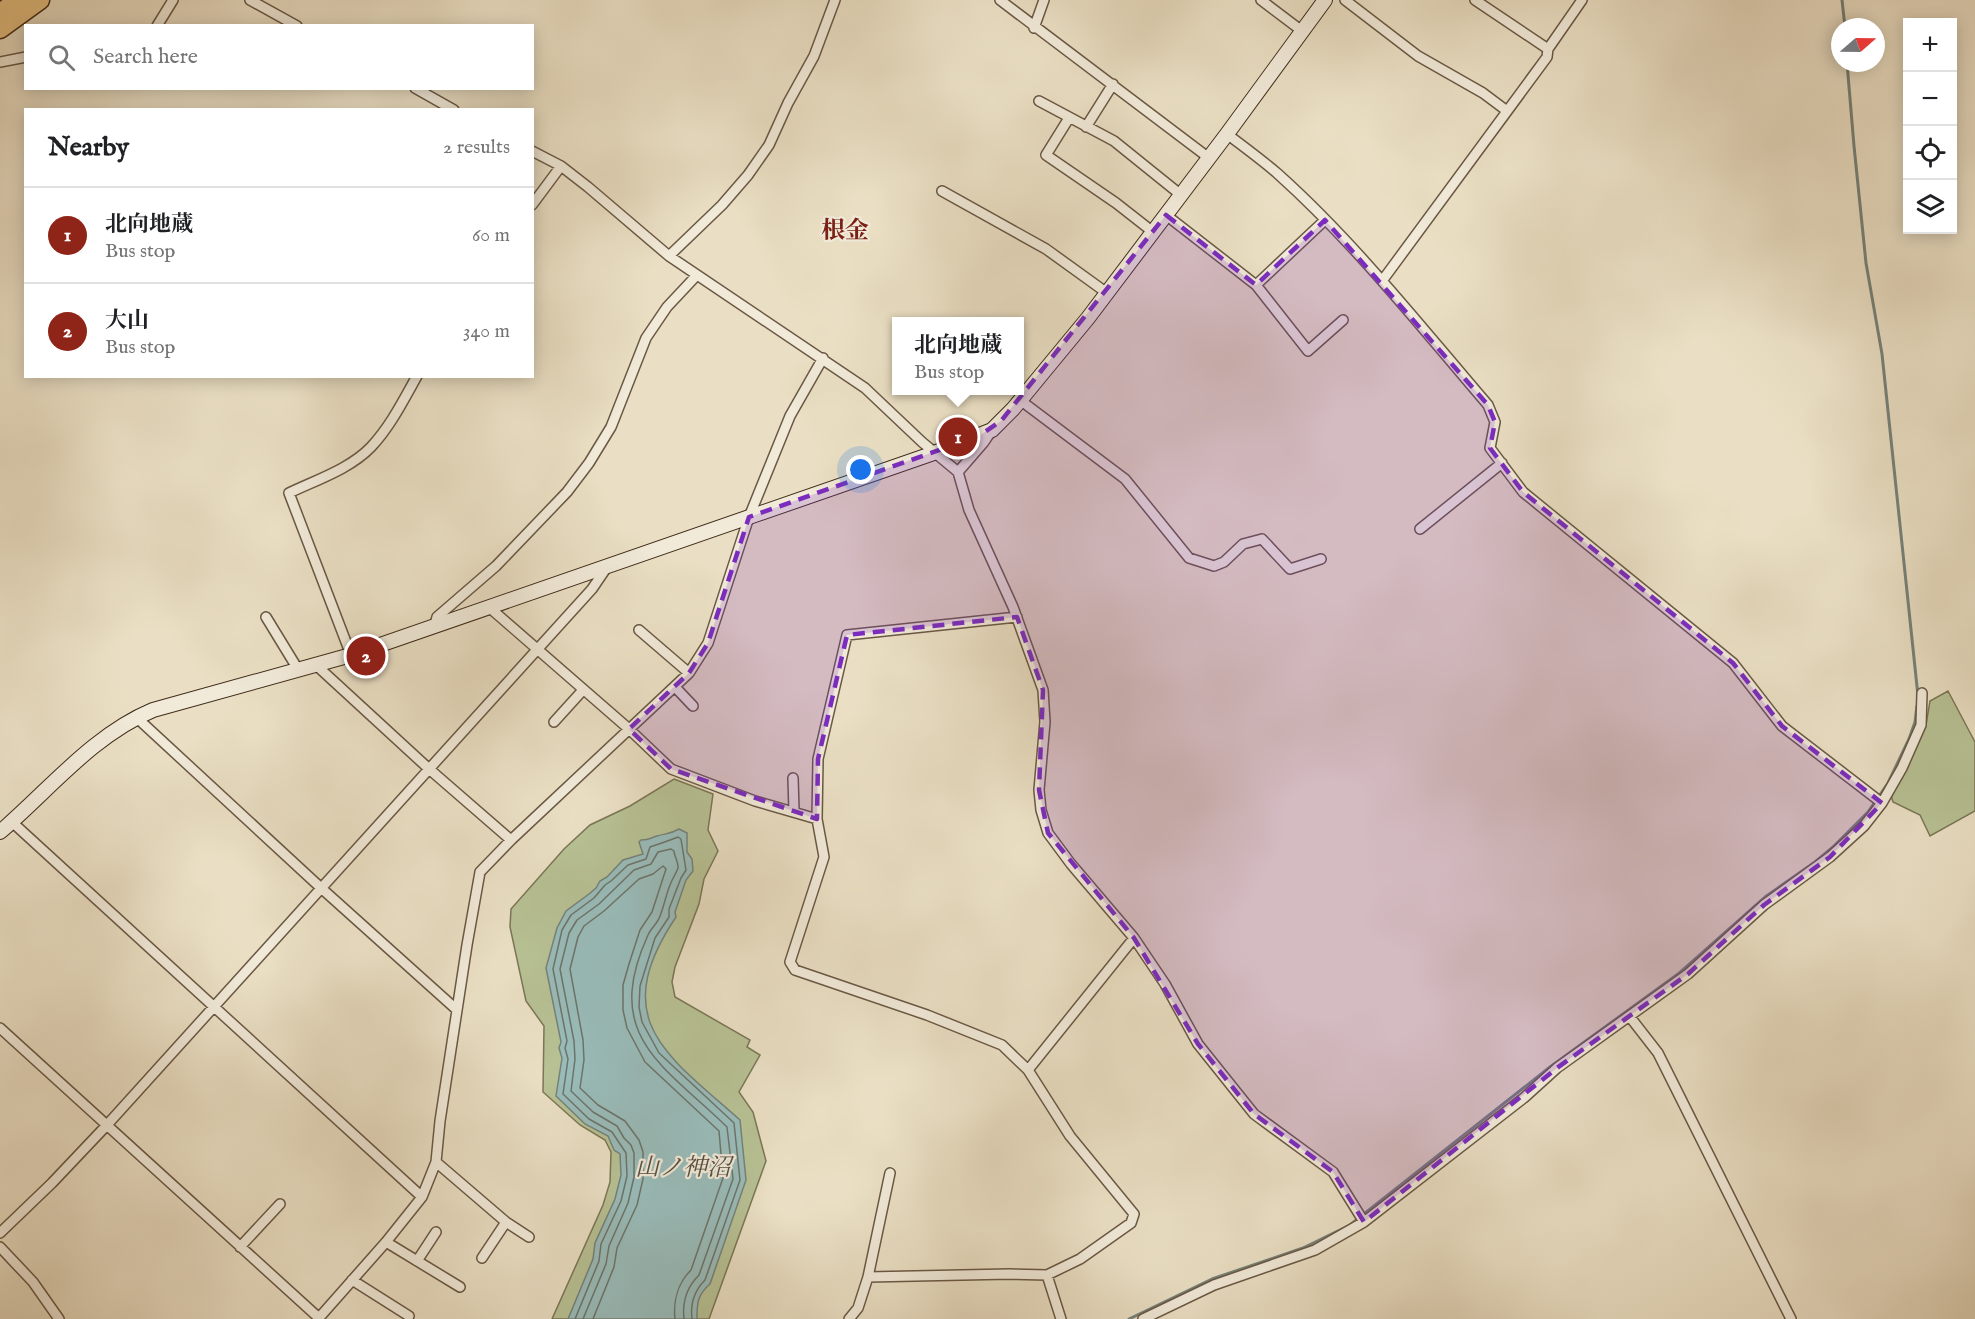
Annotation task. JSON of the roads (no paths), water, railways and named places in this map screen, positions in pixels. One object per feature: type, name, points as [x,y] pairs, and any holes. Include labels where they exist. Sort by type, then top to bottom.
[{"type":"highway","points":[[0,13],[18,0]]},
{"type":"highway","points":[[0,29],[40,0]]},
{"type":"street","points":[[158,24],[173,0]]},
{"type":"street","points":[[250,0],[293,24]]},
{"type":"street","points":[[669,256],[722,205],[748,175],[769,145],[788,103],[814,56],[835,0]]},
{"type":"street","points":[[1000,0],[1034,28],[1113,84],[1209,158]]},
{"type":"street","points":[[1034,28],[1044,0]]},
{"type":"street","points":[[1261,0],[1302,32]]},
{"type":"street","points":[[957,472],[1020,400],[1107,293],[1325,0]]},
{"type":"street","points":[[1345,0],[1418,56],[1483,93],[1507,111]]},
{"type":"street","points":[[1475,0],[1548,49]]},
{"type":"street","points":[[1382,281],[1546,57],[1548,49],[1582,0]]},
{"type":"street","points":[[0,62],[24,57]]},
{"type":"street","points":[[1086,127],[1113,84]]},
{"type":"street","points":[[419,90],[450,108]]},
{"type":"street","points":[[1039,101],[1114,141],[1181,195]]},
{"type":"street","points":[[1070,118],[1046,155],[1116,203],[1153,232]]},
{"type":"street","points":[[1227,134],[1277,173],[1324,220],[1382,281],[1488,405],[1495,422],[1490,448],[1524,492],[1733,663],[1782,726],[1882,803]]},
{"type":"street","points":[[534,152],[561,166],[669,256],[865,388],[957,472],[969,510],[1017,617],[1043,690],[1045,722],[1039,790],[1041,810],[1048,833],[1071,864],[1134,938],[1165,984],[1198,1044],[1254,1114],[1333,1172],[1364,1222]]},
{"type":"street","points":[[534,202],[561,166]]},
{"type":"street","points":[[942,191],[1046,249],[1107,293]]},
{"type":"street","points":[[1166,215],[1256,285],[1308,351],[1342,320]]},
{"type":"street","points":[[1256,285],[1324,220]]},
{"type":"street","points":[[434,628],[438,617],[496,566],[567,492],[589,463],[611,427],[646,338],[667,307],[697,275]]},
{"type":"street","points":[[0,1028],[319,1318],[422,1197],[436,1162],[457,1010],[480,872],[689,673],[708,643],[749,517],[790,416],[823,358]]},
{"type":"street","points":[[351,655],[289,494],[344,467],[370,448],[390,424],[416,378]]},
{"type":"street","points":[[1020,400],[1125,479],[1189,558],[1214,566],[1224,562],[1244,544],[1262,539],[1290,569],[1321,559]]},
{"type":"street","points":[[0,832],[92,749],[136,717],[173,704],[351,655],[434,628],[934,453],[992,430]]},
{"type":"street","points":[[1420,529],[1502,463]]},
{"type":"street","points":[[0,1233],[52,1184],[106,1126],[592,589],[607,567]]},
{"type":"street","points":[[490,608],[629,729],[671,769],[755,801],[817,819]]},
{"type":"street","points":[[266,617],[299,670]]},
{"type":"street","points":[[868,1277],[1047,1275],[1080,1259],[1131,1223],[1134,1214],[1070,1136],[1028,1070],[1002,1045],[927,1015],[795,970],[790,962],[824,857],[817,819],[818,759],[847,635],[1017,617]]},
{"type":"street","points":[[639,630],[689,673]]},
{"type":"street","points":[[316,665],[428,768],[511,840]]},
{"type":"street","points":[[675,687],[693,706]]},
{"type":"street","points":[[554,722],[583,690]]},
{"type":"street","points":[[1143,1319],[1214,1285],[1315,1250],[1364,1222],[1525,1097],[1557,1068],[1688,974],[1764,905],[1830,857],[1864,826],[1882,803],[1902,768],[1921,725],[1922,693]]},
{"type":"street","points":[[136,717],[457,1010]]},
{"type":"street","points":[[793,778],[794,811]]},
{"type":"street","points":[[12,822],[139,941],[214,1005],[422,1197]]},
{"type":"street","points":[[1028,1070],[1134,938]]},
{"type":"street","points":[[1630,1017],[1658,1053],[1791,1319]]},
{"type":"street","points":[[436,1162],[506,1222],[529,1237]]},
{"type":"street","points":[[849,1319],[858,1308],[868,1277],[890,1173]]},
{"type":"street","points":[[240,1248],[280,1204]]},
{"type":"street","points":[[482,1258],[506,1222]]},
{"type":"street","points":[[417,1261],[436,1232]]},
{"type":"street","points":[[386,1242],[460,1287]]},
{"type":"street","points":[[0,1247],[33,1282],[59,1319]]},
{"type":"street","points":[[1047,1275],[1061,1319]]},
{"type":"street","points":[[352,1281],[409,1316]]},
{"type":"water","name":"山ノ神沼","points":[[679,829],[687,833],[687,852],[692,859],[693,871],[686,880],[675,912],[676,917],[656,953],[646,983],[646,1009],[654,1032],[669,1054],[740,1120],[746,1180],[710,1284],[702,1292],[699,1300],[697,1319],[568,1319],[593,1259],[595,1243],[615,1199],[621,1175],[620,1154],[614,1150],[608,1136],[585,1124],[556,1096],[562,1058],[559,1048],[561,1042],[546,968],[557,928],[566,911],[596,888],[600,881],[623,860],[643,854],[639,842],[641,840]]},
{"type":"waterway","points":[[1842,0],[1844,18]]},
{"type":"waterway","points":[[1848,72],[1866,263],[1882,354],[1918,696]]},
{"type":"waterway","points":[[1129,1319],[1212,1279],[1303,1248],[1350,1225],[1550,1067],[1678,974],[1765,897],[1833,847],[1868,812],[1888,783],[1909,739],[1915,722],[1917,706]]},
{"type":"place","name":"北向地蔵","points":[[958,437]]},
{"type":"place","name":"大山","points":[[366,656]]},
{"type":"district","name":"根金","points":[[845,231]]}]
